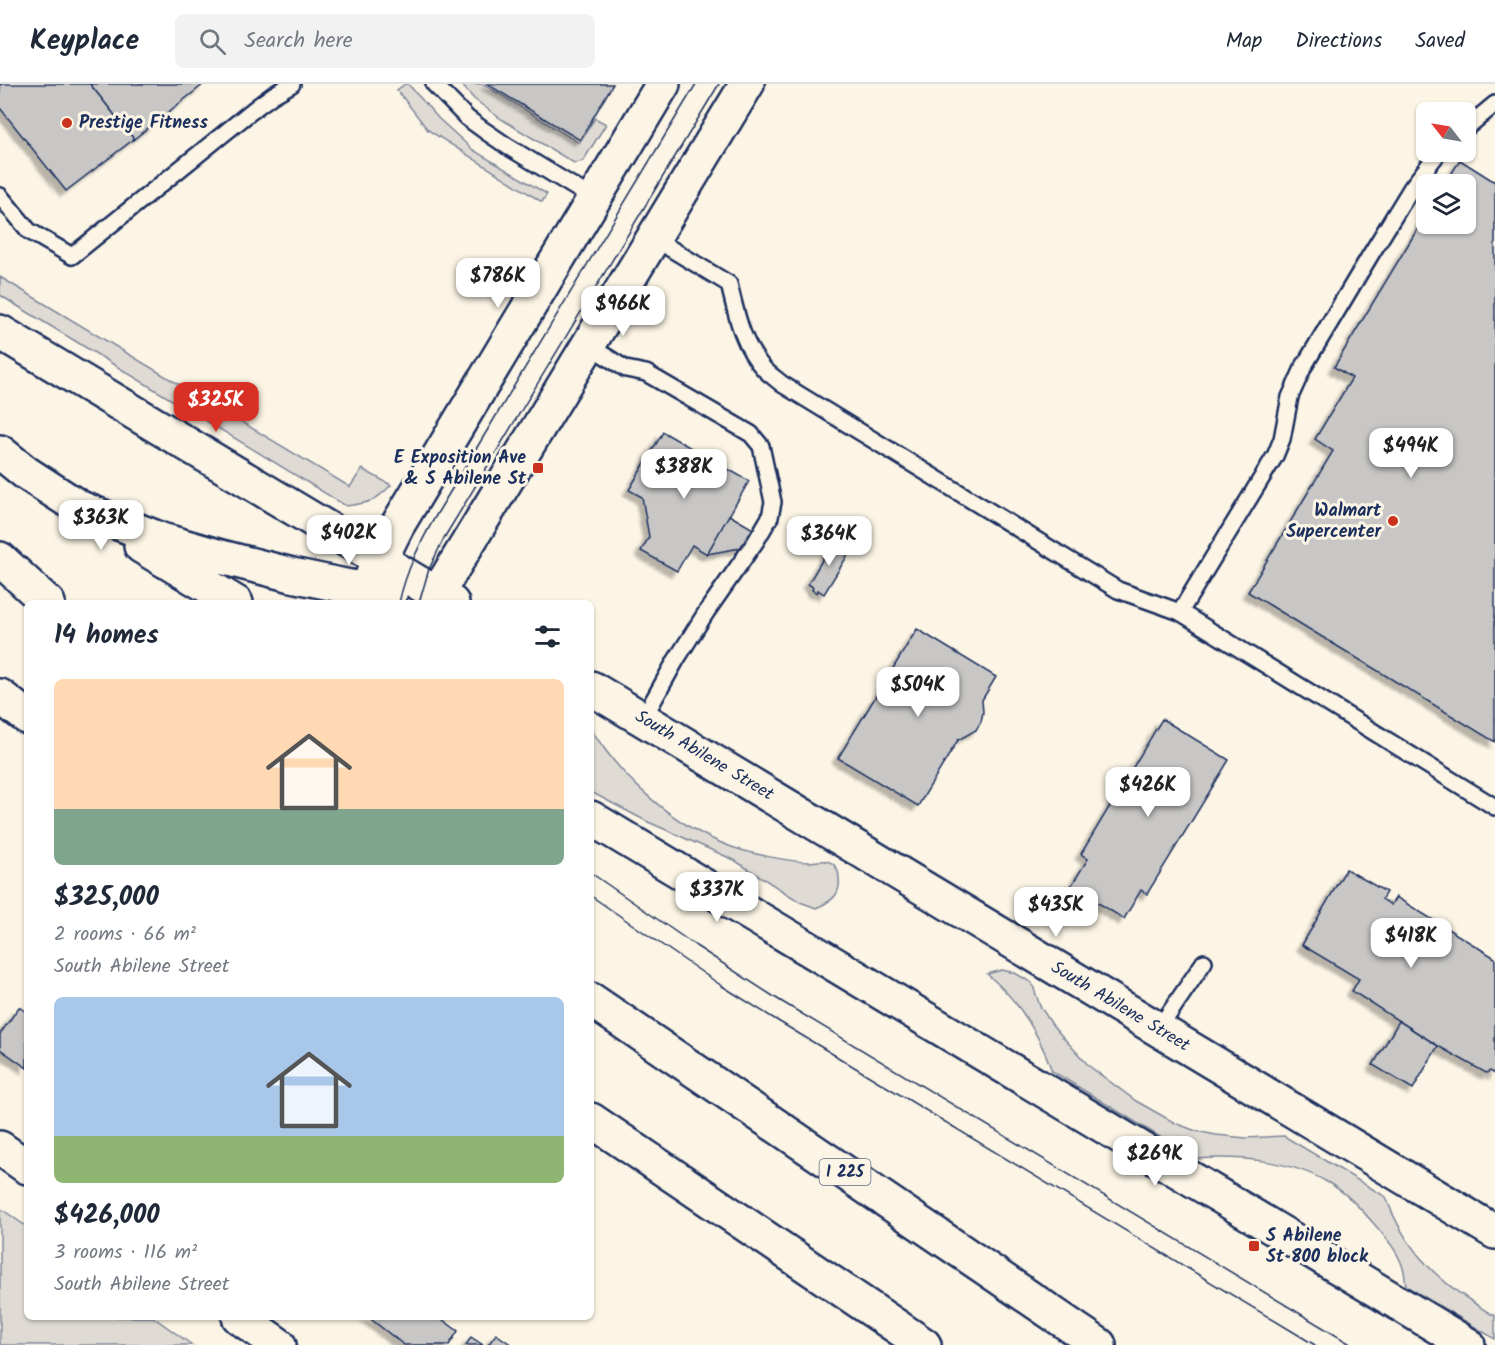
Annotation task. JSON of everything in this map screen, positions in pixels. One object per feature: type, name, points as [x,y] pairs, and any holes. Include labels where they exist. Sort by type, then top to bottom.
[{"type":"main road","points":[[372,584],[397,525],[663,84]]},
{"type":"main road","points":[[78,507],[162,540],[292,575],[350,587],[372,584],[444,599],[588,345],[747,84]]},
{"type":"main road","points":[[0,332],[372,584]]},
{"type":"main road","points":[[0,452],[26,473],[78,507],[231,600]]},
{"type":"main road","points":[[0,560],[45,600]]},
{"type":"main road","name":"South Abilene Street","points":[[594,690],[1495,1232]]},
{"type":"main road","points":[[0,696],[24,715]]},
{"type":"main road","points":[[594,820],[1468,1345]]},
{"type":"main road","name":"I 225","points":[[594,1002],[1099,1345]]},
{"type":"main road","points":[[594,1122],[924,1345]]},
{"type":"main road","points":[[0,1148],[24,1165]]},
{"type":"main road","points":[[243,1320],[279,1345]]},
{"type":"lane","points":[[0,196],[29,231],[72,256],[258,106],[292,84]]},
{"type":"lane","points":[[434,84],[467,118],[507,146],[594,199]]},
{"type":"lane","points":[[1476,120],[1495,104]]},
{"type":"lane","points":[[1180,612],[1275,456],[1282,439],[1290,397],[1304,366],[1412,187],[1431,162]]},
{"type":"lane","points":[[653,238],[729,284],[737,320],[748,346],[763,368],[782,384],[1118,590],[1180,612],[1495,807]]},
{"type":"lane","points":[[588,345],[626,369],[646,373],[751,434],[761,446],[773,502],[770,517],[756,541],[707,610],[643,719]]},
{"type":"lane","points":[[1158,1030],[1204,962]]},
{"type":"shaded area","points":[[408,84],[439,119],[473,150],[547,194],[542,202],[428,130],[397,90]]},
{"type":"shaded area","points":[[461,84],[483,84],[579,143],[595,118],[606,124],[583,161],[574,163],[501,119],[474,99]]},
{"type":"shaded area","points":[[0,277],[350,487],[362,469],[391,485],[371,501],[346,506],[0,295]]},
{"type":"shaded area","points":[[594,733],[634,782],[669,813],[688,826],[737,849],[769,857],[829,862],[835,866],[839,874],[838,890],[830,901],[816,908],[800,902],[734,860],[646,821],[594,794]]},
{"type":"shaded area","points":[[1002,970],[1015,973],[1032,983],[1040,1006],[1053,1026],[1089,1066],[1136,1101],[1175,1123],[1196,1131],[1246,1138],[1284,1136],[1386,1197],[1400,1229],[1431,1269],[1457,1291],[1495,1316],[1495,1339],[1406,1286],[1401,1262],[1391,1245],[1359,1207],[1334,1186],[1312,1175],[1280,1164],[1246,1159],[1196,1159],[1052,1071],[1041,1043],[1018,1006],[987,974]]},
{"type":"shaded area","points":[[0,1208],[24,1225],[24,1320],[157,1320],[192,1345],[0,1345]]},
{"type":"building","name":"Prestige Fitness","points":[[0,84],[90,84],[134,139],[66,191],[0,108]]},
{"type":"building","points":[[90,84],[204,84],[134,139]]},
{"type":"building","points":[[487,84],[613,84],[580,140]]},
{"type":"building","name":"Walmart Supercenter","points":[[1459,162],[1463,162],[1495,182],[1495,742],[1248,592],[1333,451],[1315,439],[1352,378],[1334,367],[1416,232],[1416,234],[1476,234],[1476,174],[1451,174]]},
{"type":"building","points":[[663,432],[749,481],[707,554],[692,545],[677,571],[641,551],[649,537],[642,497],[629,490]]},
{"type":"building","points":[[729,515],[755,530],[746,547],[707,554]]},
{"type":"building","points":[[834,540],[841,544],[843,542],[851,550],[824,594],[818,590],[817,593],[808,584]]},
{"type":"building","points":[[917,629],[996,677],[982,700],[981,722],[976,730],[958,740],[918,806],[838,758]]},
{"type":"building","points":[[1162,719],[1229,760],[1147,894],[1141,890],[1124,919],[1071,886],[1088,859],[1081,854]]},
{"type":"building","points":[[1346,869],[1386,892],[1382,899],[1391,905],[1396,897],[1495,958],[1495,1074],[1490,1071],[1486,1073],[1438,1046],[1352,991],[1359,979],[1302,945]]},
{"type":"building","points":[[19,1007],[24,1010],[24,1066],[0,1049],[0,1034]]},
{"type":"building","points":[[1399,1021],[1438,1046],[1413,1089],[1373,1065]]},
{"type":"building","points":[[372,1320],[443,1320],[458,1331],[449,1345],[404,1345]]},
{"type":"building","points":[[496,1334],[512,1345],[488,1345]]},
{"type":"building","points":[[471,1337],[483,1345],[466,1345]]},
{"type":"tram line","points":[[400,600],[410,567],[432,523],[696,84]]},
{"type":"tram line","points":[[420,600],[429,569],[444,538],[719,84]]},
{"type":"tram line","points":[[594,875],[779,1000],[1352,1345]]},
{"type":"tram line","points":[[594,898],[719,984],[778,1021],[1315,1345]]},
{"type":"place","name":"Prestige Fitness","points":[[67,123]]},
{"type":"place","name":"E Exposition Ave & S Abilene St","points":[[538,468]]},
{"type":"place","name":"Walmart Supercenter","points":[[1393,521]]},
{"type":"place","name":"S Abilene St 800 block","points":[[1254,1246]]}]
